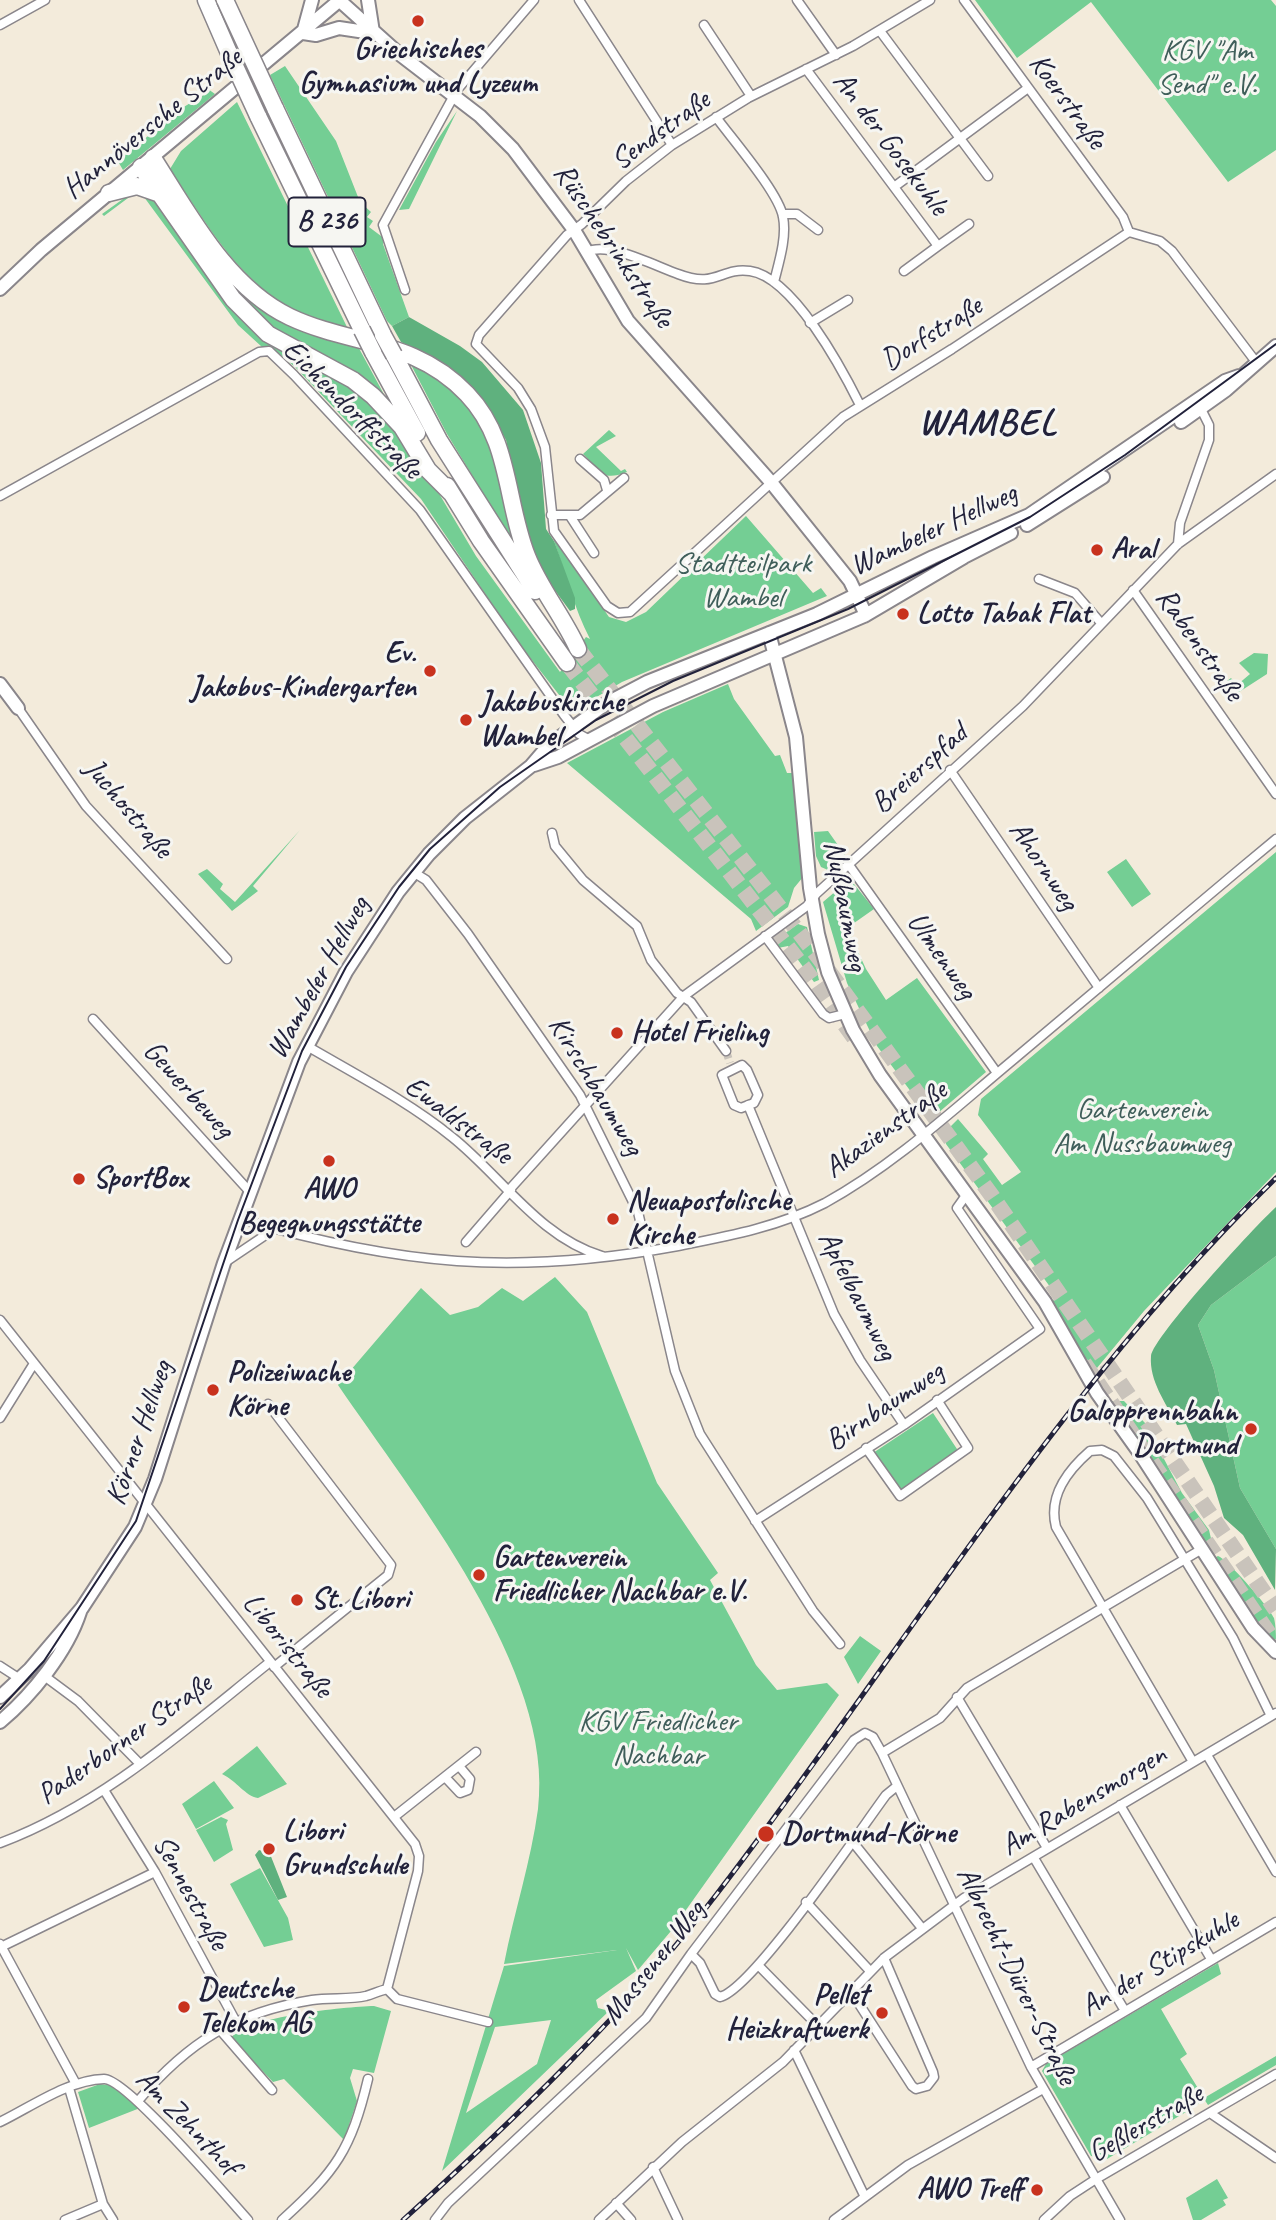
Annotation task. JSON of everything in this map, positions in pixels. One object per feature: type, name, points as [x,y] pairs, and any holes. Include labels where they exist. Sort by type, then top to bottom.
[{"type":"highway","name":"B 236","points":[[206,0],[258,116],[373,352],[451,493],[526,608],[567,663]]},
{"type":"highway","name":"B 236","points":[[147,162],[222,260],[244,285],[269,305],[310,326],[408,352],[445,373],[467,393],[481,410],[502,451],[518,524],[533,569],[578,649],[519,569],[470,490],[394,355],[383,335],[225,0]]},
{"type":"highway","points":[[147,162],[160,194],[233,299],[249,317],[277,340],[353,380],[373,396],[402,427],[428,470],[451,493]]},
{"type":"highway","points":[[109,193],[137,186],[160,194]]},
{"type":"main road","points":[[312,0],[303,33],[316,35],[340,28],[373,33],[368,0]]},
{"type":"main road","name":"Hannöversche Straße","points":[[0,289],[109,193],[340,0]]},
{"type":"main road","name":"Rüschebrinkstraße","points":[[340,0],[373,33],[454,95],[504,139],[573,230],[628,321],[770,481],[858,595],[866,615]]},
{"type":"main road","name":"Wambeler Hellweg","points":[[531,766],[558,757],[653,706],[866,615],[964,556],[1048,514],[1201,409],[1276,346]]},
{"type":"main road","name":"Wambeler Hellweg","points":[[225,1264],[307,1046],[346,972],[413,872],[465,818],[531,766],[549,745],[572,726],[647,681],[769,634],[1029,515],[1091,476],[1225,381],[1239,376]]},
{"type":"main road","name":"Nußbaumweg","points":[[769,634],[777,654],[796,737],[812,901],[821,947],[845,1014],[870,1060],[1045,1302],[1097,1393],[1139,1452],[1253,1628],[1276,1652]]},
{"type":"main road","name":"Juchostraße","points":[[0,684],[18,708]]},
{"type":"main road","name":"Körner Hellweg","points":[[0,1697],[20,1679],[82,1608],[135,1527],[146,1502],[225,1264]]},
{"type":"main road","name":"Körner Hellweg","points":[[0,1722],[43,1675],[75,1626],[82,1608]]},
{"type":"street","points":[[0,25],[45,0]]},
{"type":"street","points":[[405,290],[383,225],[454,95],[534,0]]},
{"type":"street","points":[[579,0],[672,145]]},
{"type":"street","points":[[797,0],[836,55]]},
{"type":"street","name":"Sendstraße","points":[[551,515],[545,447],[531,409],[518,388],[476,344],[484,327],[573,230],[626,181],[672,145],[751,96],[836,55],[930,0]]},
{"type":"street","name":"Koerstraße","points":[[964,0],[1124,217],[1129,232]]},
{"type":"street","points":[[704,25],[751,96]]},
{"type":"street","points":[[880,31],[988,176]]},
{"type":"street","name":"An der Gosekuhle","points":[[806,69],[938,246]]},
{"type":"street","points":[[894,187],[1028,89]]},
{"type":"street","points":[[716,117],[783,214],[780,262],[774,282]]},
{"type":"street","points":[[783,214],[797,214],[818,230]]},
{"type":"street","name":"An der Gosekuhle","points":[[904,271],[969,223]]},
{"type":"street","points":[[1129,232],[1152,238],[1172,251],[1256,362]]},
{"type":"street","name":"Dorfstraße","points":[[551,515],[558,537],[607,606],[618,613],[630,612],[827,429],[1129,232]]},
{"type":"street","points":[[587,252],[605,247],[700,281],[739,271],[758,273],[774,282],[810,323],[860,405]]},
{"type":"street","points":[[810,323],[848,300]]},
{"type":"street","name":"Eichendorffstraße","points":[[0,496],[259,352],[269,351],[294,374],[420,510],[572,726],[588,739]]},
{"type":"street","points":[[1178,544],[1180,523],[1209,440],[1209,425],[1201,409]]},
{"type":"street","points":[[580,459],[604,480],[607,490]]},
{"type":"street","name":"Breierspfad","points":[[466,1242],[517,1181],[684,996],[812,901],[816,894],[950,770],[1023,706],[1178,544],[1276,474]]},
{"type":"street","points":[[551,515],[580,515],[624,478]]},
{"type":"street","points":[[570,516],[594,553]]},
{"type":"street","points":[[1040,579],[1075,593],[1101,623]]},
{"type":"street","name":"Rabenstraße","points":[[1133,590],[1276,794]]},
{"type":"street","name":"Juchostraße","points":[[18,708],[86,806],[227,959]]},
{"type":"street","name":"Ahornweg","points":[[950,770],[1099,988]]},
{"type":"street","points":[[552,833],[555,846],[583,880],[637,926],[651,960],[677,993],[684,996],[726,1051]]},
{"type":"street","name":"Akazienstraße","points":[[240,1219],[341,1247],[441,1262],[566,1262],[608,1258],[741,1234],[793,1217],[852,1187],[924,1134],[1276,839]]},
{"type":"street","name":"Ulmenweg","points":[[849,865],[997,1073]]},
{"type":"street","name":"Kirschbaumweg","points":[[413,872],[426,880],[468,933],[563,1068],[585,1106],[632,1196],[649,1251],[676,1371],[690,1411],[711,1454],[813,1611],[840,1644]]},
{"type":"street","points":[[765,936],[823,1014],[829,1018],[845,1014]]},
{"type":"street","name":"Gewerbeweg","points":[[93,1019],[250,1192]]},
{"type":"street","name":"Ewaldstraße","points":[[307,1046],[439,1127],[551,1230],[572,1245],[608,1258]]},
{"type":"street","name":"Apfelbaumweg","points":[[742,1065],[747,1070],[758,1095],[754,1103],[748,1105],[736,1107],[730,1097],[722,1075],[731,1066],[742,1065]]},
{"type":"street","name":"Apfelbaumweg","points":[[748,1105],[824,1293],[850,1344],[904,1424]]},
{"type":"street","name":"Birnbaumweg","points":[[755,1521],[904,1424],[1040,1329],[957,1208],[967,1195]]},
{"type":"street","points":[[225,1264],[274,1230]]},
{"type":"street","points":[[566,1262],[572,1255],[572,1245]]},
{"type":"street","name":"Liboristraße","points":[[0,1320],[415,1844],[419,1863],[387,1989]]},
{"type":"street","points":[[0,1418],[33,1365]]},
{"type":"street","points":[[866,1448],[900,1496],[909,1490],[968,1448],[937,1400]]},
{"type":"street","name":"Paderborner Straße","points":[[0,1843],[35,1830],[104,1790],[388,1575],[391,1565],[268,1404]]},
{"type":"street","points":[[1193,1762],[1060,1538],[1053,1516],[1060,1485],[1087,1453],[1102,1450],[1119,1461],[1186,1559],[1274,1715]]},
{"type":"street","points":[[882,1753],[940,1718],[967,1688],[1202,1549]]},
{"type":"street","points":[[0,1666],[20,1679]]},
{"type":"street","points":[[43,1675],[78,1701],[139,1764]]},
{"type":"street","points":[[957,1697],[1047,1848]]},
{"type":"street","name":"Am Rabensmorgen","points":[[599,2220],[653,2167],[794,2050],[850,1990],[920,1927],[1047,1848],[1274,1715]]},
{"type":"street","name":"Massener Weg","points":[[435,2220],[514,2140],[638,2027],[858,1736],[869,1734],[882,1753]]},
{"type":"street","points":[[394,1817],[476,1752]]},
{"type":"street","name":"Albrecht-Dürer-Straße","points":[[882,1753],[1031,2067],[1120,2220]]},
{"type":"street","points":[[1207,1755],[1276,1872]]},
{"type":"street","points":[[444,1777],[460,1793],[468,1790],[470,1780],[459,1766]]},
{"type":"street","points":[[691,1954],[700,1963],[715,1994],[720,1997],[732,1990],[758,1965],[886,1796],[897,1786]]},
{"type":"street","name":"Sennestraße","points":[[104,1790],[155,1872],[235,2020]]},
{"type":"street","points":[[1120,1805],[1211,1959]]},
{"type":"street","points":[[852,1841],[920,1927]]},
{"type":"street","points":[[1034,1857],[1125,2011]]},
{"type":"street","points":[[113,2220],[103,2204],[72,2086],[1,1946],[155,1872]]},
{"type":"street","points":[[806,1902],[870,1971]]},
{"type":"street","name":"An der Stipskuhle","points":[[1031,2067],[1276,1922]]},
{"type":"street","points":[[850,1990],[912,2086],[916,2089],[927,2086],[934,2077],[933,2072],[884,1958]]},
{"type":"street","points":[[758,1965],[817,2025]]},
{"type":"street","points":[[138,2101],[164,2071],[235,2020],[284,2005],[331,1997],[365,1996],[387,1989],[397,2000],[488,2022]]},
{"type":"street","points":[[220,2031],[272,2090]]},
{"type":"street","points":[[794,2050],[864,2195]]},
{"type":"street","name":"Geßlerstraße","points":[[1044,2220],[1070,2196],[1096,2179],[1276,2074]]},
{"type":"street","points":[[282,2220],[323,2181],[346,2151],[356,2127],[369,2079]]},
{"type":"street","name":"Am Zehnthof","points":[[72,2086],[113,2080],[138,2101],[248,2220]]},
{"type":"street","points":[[0,2122],[72,2086]]},
{"type":"street","points":[[834,2220],[864,2195],[908,2165],[1044,2089]]},
{"type":"street","points":[[1210,2113],[1276,2158]]},
{"type":"street","points":[[653,2167],[678,2220]]},
{"type":"street","points":[[616,2203],[631,2220]]},
{"type":"street","points":[[65,2220],[103,2204]]},
{"type":"green space","name":"KGV \"Am Send\" e.V.","points":[[975,0],[1271,0],[1276,6],[1276,150],[1228,182],[1091,2],[1017,58]]},
{"type":"green space","points":[[285,66],[336,141],[360,202],[371,212],[367,217],[373,221],[369,227],[385,239],[383,244],[409,317],[392,326],[387,321],[270,75]]},
{"type":"green space","points":[[208,89],[215,94],[123,170],[116,158],[119,160],[182,108],[207,93]]},
{"type":"green space","points":[[237,102],[347,327],[304,316],[262,288],[212,233],[170,169],[181,151]]},
{"type":"green space","points":[[457,111],[409,209],[399,210],[436,142]]},
{"type":"green space","points":[[162,182],[237,284],[355,341],[386,398],[280,337],[241,302]]},
{"type":"green space","name":"Stadtteilpark Wambel","points":[[140,192],[156,198],[229,301],[368,397],[418,458],[476,556],[560,672],[586,637],[590,639],[570,591],[554,541],[556,540],[609,617],[626,622],[646,612],[746,516],[813,593],[821,588],[827,596],[622,682],[583,705],[567,705],[517,641],[421,499],[295,367],[277,352],[262,347],[238,325],[144,197],[132,195],[104,216],[102,214],[130,194]]},
{"type":"green space","points":[[409,317],[482,362],[523,410],[541,463],[546,529],[554,541],[575,598],[575,609],[570,611],[540,570],[523,520],[506,440],[492,415],[451,369],[401,342],[392,326]]},
{"type":"green space","points":[[408,359],[434,374],[460,396],[489,433],[520,554],[447,434]]},
{"type":"green space","points":[[609,430],[616,436],[596,447],[621,471],[625,469],[627,472],[612,476],[602,473],[583,454]]},
{"type":"green space","points":[[1254,653],[1268,654],[1267,674],[1236,694],[1227,681],[1231,678],[1237,685],[1250,674],[1239,663]]},
{"type":"green space","points":[[728,684],[734,699],[775,756],[780,755],[787,773],[793,773],[803,877],[794,888],[788,907],[756,931],[751,919],[567,763],[663,712]]},
{"type":"green space","points":[[300,830],[253,886],[258,891],[232,911],[198,874],[207,869],[223,884],[220,889],[235,902]]},
{"type":"green space","points":[[828,831],[845,855],[828,870],[821,867],[816,856],[814,832]]},
{"type":"green space","name":"Gartenverein Am Nussbaumweg","points":[[1276,852],[1276,1172],[1144,1311],[1097,1368],[1082,1355],[1053,1301],[1056,1295],[946,1144],[944,1133],[958,1119],[988,1154],[983,1159],[1002,1185],[1021,1172],[978,1115],[981,1099]]},
{"type":"green space","points":[[1126,859],[1151,894],[1132,907],[1107,872]]},
{"type":"green space","points":[[850,879],[874,909],[847,928],[866,969],[886,1000],[917,978],[986,1072],[938,1113],[929,1116],[877,1046],[847,983],[823,902]]},
{"type":"green space","points":[[798,924],[807,927],[819,980],[814,982],[788,946],[778,948],[774,941]]},
{"type":"green space","points":[[1276,1207],[1276,1256],[1211,1305],[1198,1325],[1214,1370],[1240,1488],[1276,1549],[1275,1590],[1243,1535],[1224,1518],[1214,1486],[1186,1424],[1177,1425],[1159,1392],[1151,1356],[1156,1345],[1186,1305]]},
{"type":"green space","name":"Galopprennbahn Dortmund","points":[[1276,1256],[1276,1549],[1240,1488],[1214,1370],[1198,1325],[1211,1305]]},
{"type":"green space","name":"KGV Friedlicher Nachbar","points":[[555,1277],[587,1312],[657,1483],[718,1573],[710,1580],[756,1665],[777,1690],[827,1683],[839,1695],[671,1931],[638,1970],[626,1948],[636,1971],[596,2000],[598,2008],[609,2011],[442,2171],[504,1966],[617,1950],[504,1964],[538,1809],[538,1756],[525,1700],[502,1643],[472,1586],[439,1531],[338,1385],[421,1288],[450,1315],[478,1307],[502,1288],[523,1301]],"holes":[[[551,2020],[537,2064],[466,2113],[495,2027]]]},
{"type":"green space","points":[[1111,1401],[1124,1401],[1145,1423],[1182,1493],[1209,1530],[1214,1551],[1211,1552]]},
{"type":"green space","points":[[933,1413],[959,1452],[900,1493],[873,1453]]},
{"type":"green space","points":[[1218,1556],[1239,1574],[1271,1613],[1275,1621],[1276,1646],[1258,1626],[1214,1558]]},
{"type":"green space","points":[[860,1636],[881,1651],[858,1684],[844,1657]]},
{"type":"green space","points":[[257,1746],[287,1784],[258,1798],[222,1774]]},
{"type":"green space","points":[[214,1781],[234,1808],[196,1829],[182,1804]]},
{"type":"green space","points":[[221,1817],[228,1820],[226,1824],[233,1850],[214,1862],[196,1830]]},
{"type":"green space","points":[[259,1850],[270,1854],[287,1897],[278,1900],[255,1855]]},
{"type":"green space","points":[[260,1868],[288,1918],[293,1940],[264,1947],[230,1884]]},
{"type":"green space","points":[[1218,1963],[1221,1974],[1161,2009],[1187,2054],[1180,2059],[1204,2098],[1276,2056],[1276,2065],[1208,2105],[1204,2099],[1107,2159],[1091,2156],[1042,2071],[1046,2064]]},
{"type":"green space","points":[[374,2006],[391,2011],[374,2073],[353,2069],[350,2078],[357,2101],[344,2140],[284,2079],[273,2082],[231,2038],[241,2030],[276,2018]]},
{"type":"green space","points":[[100,2084],[113,2086],[140,2108],[89,2128],[78,2092]]},
{"type":"green space","points":[[1217,2179],[1228,2198],[1223,2200],[1226,2205],[1201,2220],[1193,2220],[1186,2198]]},
{"type":"tunnel","points":[[578,649],[819,958],[992,1196],[1276,1610]]},
{"type":"tunnel","points":[[567,663],[804,968],[855,1039]]},
{"type":"tunnel","points":[[726,1051],[730,1063]]},
{"type":"tunnel","points":[[1084,1363],[1276,1644]]},
{"type":"tram line","points":[[0,1709],[44,1661],[136,1521],[238,1220],[302,1051],[346,967],[399,887],[430,849],[500,787],[596,720],[673,681],[848,609],[1030,517],[1125,455],[1276,344]]},
{"type":"railway","points":[[403,2220],[567,2065],[681,1939],[784,1804],[1052,1435],[1123,1346],[1197,1260],[1276,1178]]},
{"type":"place","name":"Griechisches Gymnasium und Lyzeum","points":[[418,21]]},
{"type":"place","name":"Aral","points":[[1097,550]]},
{"type":"place","name":"Lotto Tabak Flat","points":[[903,614]]},
{"type":"place","name":"Ev. Jakobus-Kindergarten","points":[[430,671]]},
{"type":"place","name":"Jakobuskirche Wambel","points":[[466,720]]},
{"type":"place","name":"Hotel Frieling","points":[[617,1033]]},
{"type":"place","name":"AWO Begegnungsstätte","points":[[329,1161]]},
{"type":"place","name":"SportBox","points":[[79,1179]]},
{"type":"place","name":"Neuapostolische Kirche","points":[[613,1219]]},
{"type":"place","name":"Polizeiwache Körne","points":[[213,1390]]},
{"type":"place","name":"Galopprennbahn Dortmund","points":[[1251,1429]]},
{"type":"place","name":"Gartenverein Friedlicher Nachbar e.V.","points":[[479,1575]]},
{"type":"place","name":"St. Libori","points":[[297,1600]]},
{"type":"place","name":"Dortmund-Körne","points":[[766,1834]]},
{"type":"place","name":"Libori Grundschule","points":[[269,1849]]},
{"type":"place","name":"Deutsche Telekom AG","points":[[184,2007]]},
{"type":"place","name":"Pellet Heizkraftwerk","points":[[882,2013]]},
{"type":"place","name":"AWO Treff","points":[[1037,2190]]},
{"type":"district","name":"WAMBEL","points":[[988,424]]}]
